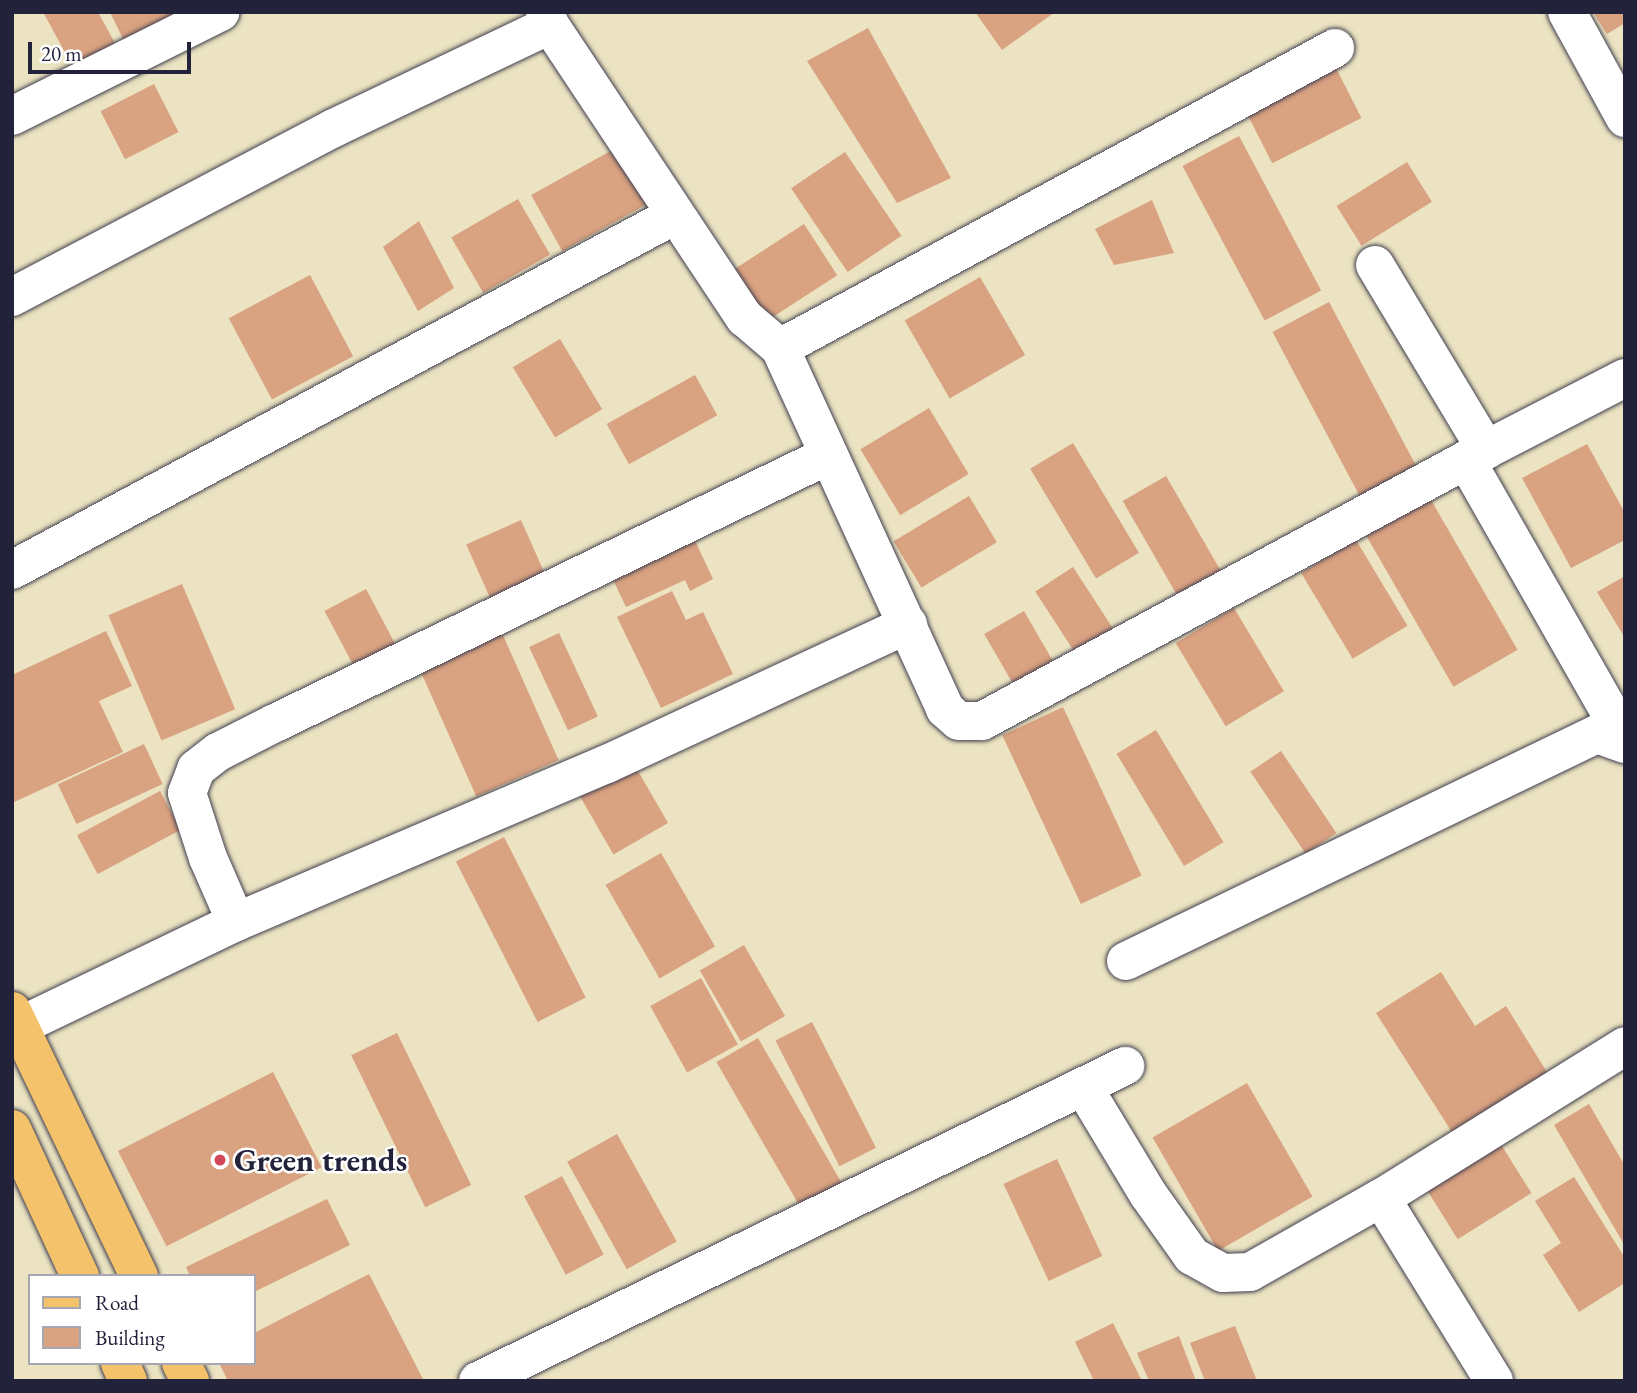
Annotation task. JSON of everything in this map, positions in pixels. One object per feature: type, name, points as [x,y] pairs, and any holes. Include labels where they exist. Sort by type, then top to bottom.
[{"type":"main road","points":[[16,1019],[138,1274]]},
{"type":"main road","points":[[12,1129],[79,1274]]},
{"type":"main road","points":[[121,1365],[128,1381]]},
{"type":"main road","points":[[182,1365],[190,1381]]},
{"type":"street","points":[[12,116],[221,12]]},
{"type":"street","points":[[1567,12],[1625,118]]},
{"type":"street","points":[[12,297],[548,18],[745,318],[780,348],[945,709],[959,722],[982,721],[1476,455],[1625,378]]},
{"type":"street","points":[[780,348],[1335,48]]},
{"type":"street","points":[[12,570],[675,215]]},
{"type":"street","points":[[1375,265],[1625,739]]},
{"type":"street","points":[[236,922],[208,858],[187,793],[196,769],[218,752],[275,723],[830,455]]},
{"type":"street","points":[[16,1019],[607,764],[908,624]]},
{"type":"street","points":[[1126,961],[1597,734],[1625,744]]},
{"type":"street","points":[[1084,1088],[1148,1194],[1192,1256],[1223,1273],[1250,1272],[1381,1198],[1625,1046]]},
{"type":"street","points":[[478,1381],[1125,1066]]},
{"type":"street","points":[[1381,1198],[1494,1381]]},
{"type":"building","points":[[43,12],[98,12],[116,45],[74,69]]},
{"type":"building","points":[[110,12],[173,12],[175,16],[124,41]]},
{"type":"building","points":[[975,12],[1055,12],[1002,50]]},
{"type":"building","points":[[1593,12],[1625,12],[1625,23],[1607,34]]},
{"type":"building","points":[[868,28],[951,178],[897,203],[807,61]]},
{"type":"building","points":[[1336,68],[1361,118],[1272,163],[1247,113]]},
{"type":"building","points":[[154,84],[179,132],[125,159],[101,111]]},
{"type":"building","points":[[1239,136],[1321,291],[1265,321],[1182,166]]},
{"type":"building","points":[[616,148],[647,204],[562,251],[531,195]]},
{"type":"building","points":[[845,152],[901,236],[848,272],[791,188]]},
{"type":"building","points":[[1407,162],[1432,202],[1362,246],[1337,206]]},
{"type":"building","points":[[518,199],[550,254],[483,293],[451,238]]},
{"type":"building","points":[[1152,200],[1174,253],[1114,265],[1095,229]]},
{"type":"building","points":[[419,221],[454,288],[418,311],[383,247]]},
{"type":"building","points":[[804,224],[837,275],[766,321],[733,270]]},
{"type":"building","points":[[310,275],[353,356],[272,399],[229,318]]},
{"type":"building","points":[[980,277],[1025,355],[950,398],[905,321]]},
{"type":"building","points":[[1329,302],[1419,471],[1362,501],[1272,332]]},
{"type":"building","points":[[560,339],[602,409],[555,438],[513,367]]},
{"type":"building","points":[[695,375],[717,415],[629,464],[607,424]]},
{"type":"building","points":[[929,408],[969,474],[900,515],[860,449]]},
{"type":"building","points":[[1073,443],[1139,553],[1096,578],[1030,469]]},
{"type":"building","points":[[1587,444],[1625,513],[1625,540],[1571,568],[1522,478]]},
{"type":"building","points":[[1166,476],[1222,573],[1179,598],[1123,501]]},
{"type":"building","points":[[1427,493],[1518,650],[1453,687],[1363,530]]},
{"type":"building","points":[[969,496],[997,542],[921,588],[894,541]]},
{"type":"building","points":[[521,520],[548,581],[493,606],[466,544]]},
{"type":"building","points":[[690,530],[713,579],[690,591],[685,580],[626,607],[608,569]]},
{"type":"building","points":[[1356,540],[1408,626],[1353,659],[1301,573]]},
{"type":"building","points":[[1073,567],[1118,636],[1080,660],[1035,592]]},
{"type":"building","points":[[1625,576],[1625,638],[1597,592]]},
{"type":"building","points":[[182,584],[235,709],[161,740],[108,615]]},
{"type":"building","points":[[366,589],[401,655],[360,677],[325,611]]},
{"type":"building","points":[[672,591],[686,620],[703,612],[733,674],[661,708],[617,617]]},
{"type":"building","points":[[1234,608],[1284,691],[1226,726],[1176,643]]},
{"type":"building","points":[[1024,611],[1058,671],[1019,694],[984,634]]},
{"type":"building","points":[[106,631],[132,686],[99,701],[123,752],[12,803],[12,675]]},
{"type":"building","points":[[502,633],[559,760],[476,797],[420,670]]},
{"type":"building","points":[[559,633],[598,716],[568,730],[529,647]]},
{"type":"building","points":[[1063,707],[1142,876],[1081,904],[1002,735]]},
{"type":"building","points":[[1156,730],[1223,842],[1184,866],[1117,754]]},
{"type":"building","points":[[144,744],[163,784],[76,824],[58,784]]},
{"type":"building","points":[[1281,751],[1336,833],[1306,854],[1250,772]]},
{"type":"building","points":[[634,764],[668,823],[613,854],[579,796]]},
{"type":"building","points":[[160,791],[181,830],[98,874],[77,835]]},
{"type":"building","points":[[504,837],[586,997],[538,1022],[456,862]]},
{"type":"building","points":[[661,853],[715,947],[660,979],[606,885]]},
{"type":"building","points":[[744,945],[785,1016],[741,1042],[700,970]]},
{"type":"building","points":[[1441,972],[1475,1026],[1506,1006],[1550,1077],[1455,1137],[1376,1013]]},
{"type":"building","points":[[701,978],[738,1044],[687,1073],[650,1006]]},
{"type":"building","points":[[812,1022],[876,1148],[839,1166],[775,1041]]},
{"type":"building","points":[[397,1033],[471,1185],[425,1207],[351,1055]]},
{"type":"building","points":[[758,1038],[842,1183],[800,1207],[716,1062]]},
{"type":"building","name":"Green trends","points":[[273,1072],[322,1167],[167,1246],[118,1151]]},
{"type":"building","points":[[1247,1083],[1312,1196],[1218,1251],[1153,1138]]},
{"type":"building","points":[[1589,1104],[1625,1166],[1625,1246],[1554,1125]]},
{"type":"building","points":[[617,1134],[677,1242],[627,1269],[567,1162]]},
{"type":"building","points":[[1497,1138],[1531,1193],[1458,1239],[1423,1184]]},
{"type":"building","points":[[1057,1159],[1102,1256],[1049,1281],[1004,1184]]},
{"type":"building","points":[[562,1176],[604,1255],[566,1275],[524,1196]]},
{"type":"building","points":[[1574,1177],[1625,1258],[1625,1283],[1579,1312],[1543,1255],[1561,1243],[1535,1201]]},
{"type":"building","points":[[327,1199],[350,1245],[256,1291],[256,1274],[189,1274],[186,1267]]},
{"type":"building","points":[[369,1274],[424,1381],[228,1381],[220,1365],[256,1365],[256,1332]]},
{"type":"building","points":[[1113,1323],[1142,1381],[1094,1381],[1075,1342]]},
{"type":"building","points":[[1235,1326],[1257,1381],[1205,1381],[1190,1343]]},
{"type":"building","points":[[1179,1336],[1196,1381],[1149,1381],[1137,1353]]},
{"type":"place","name":"Green trends","points":[[220,1160]]}]
